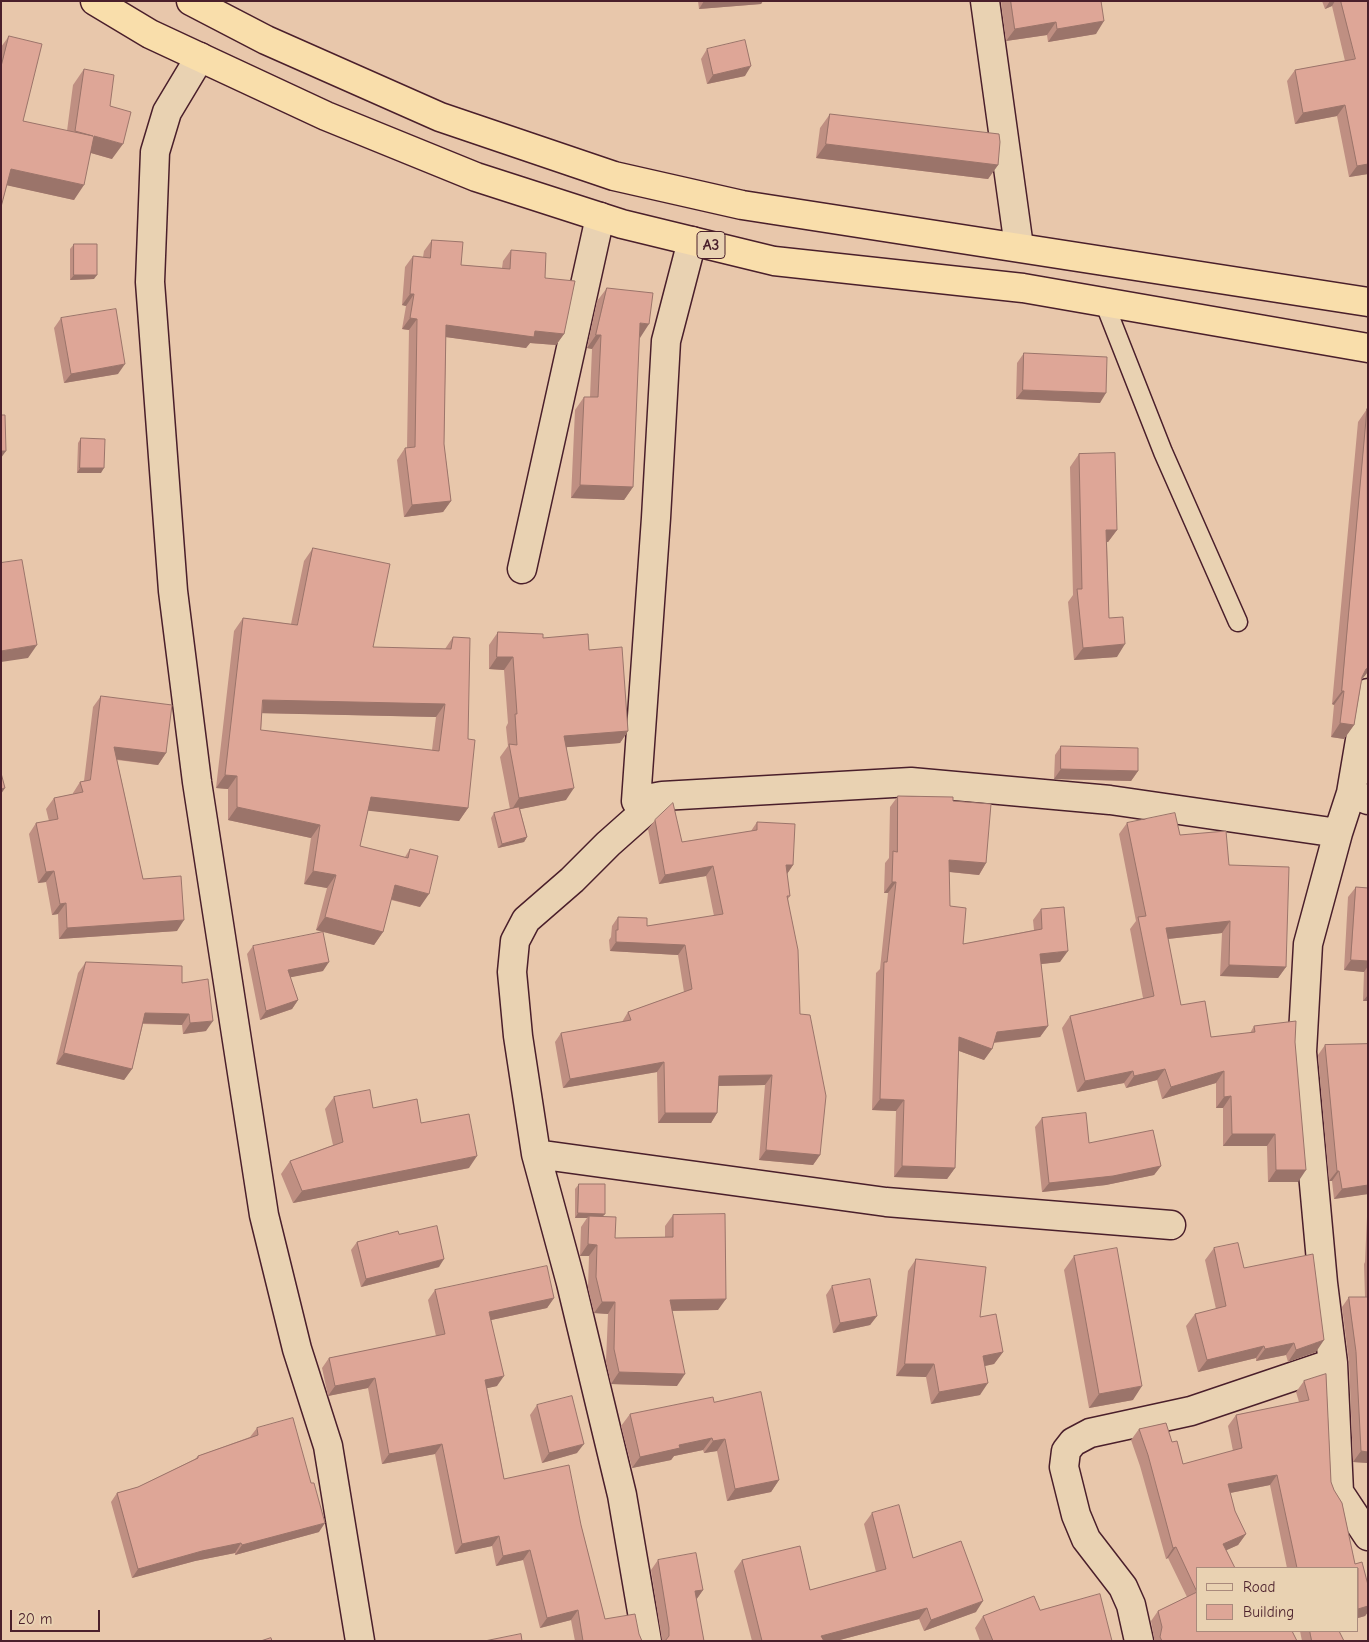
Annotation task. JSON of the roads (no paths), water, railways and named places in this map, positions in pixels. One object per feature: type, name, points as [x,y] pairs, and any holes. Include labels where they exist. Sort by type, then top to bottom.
[{"type":"highway","name":"A3","points":[[95,1],[150,34],[326,116],[476,177],[622,224],[774,260],[1023,288],[1368,348]]},
{"type":"highway","points":[[191,1],[266,40],[440,117],[614,176],[742,205],[1368,302]]},
{"type":"street","points":[[985,1],[1019,247]]},
{"type":"street","points":[[200,57],[167,112],[156,152],[150,282],[173,591],[197,782],[264,1215],[297,1349],[328,1446],[360,1641]]},
{"type":"street","points":[[522,569],[600,217]]},
{"type":"street","points":[[692,241],[666,341],[656,518],[636,801],[662,796],[911,782],[1110,800],[1338,833]]},
{"type":"street","points":[[1368,692],[1359,796],[1338,833],[1308,944],[1302,1052],[1323,1283],[1333,1363],[1339,1492],[1368,1536]]},
{"type":"street","points":[[647,1641],[622,1495],[571,1283],[536,1154],[518,1036],[512,972],[515,940],[526,920],[662,796]]},
{"type":"street","points":[[536,1154],[886,1202],[1171,1226]]},
{"type":"street","points":[[1139,1641],[1131,1605],[1123,1587],[1086,1539],[1076,1515],[1064,1467],[1066,1451],[1073,1442],[1090,1433],[1191,1411],[1333,1363]]},
{"type":"lane","points":[[1104,302],[1163,452],[1238,622]]}]
